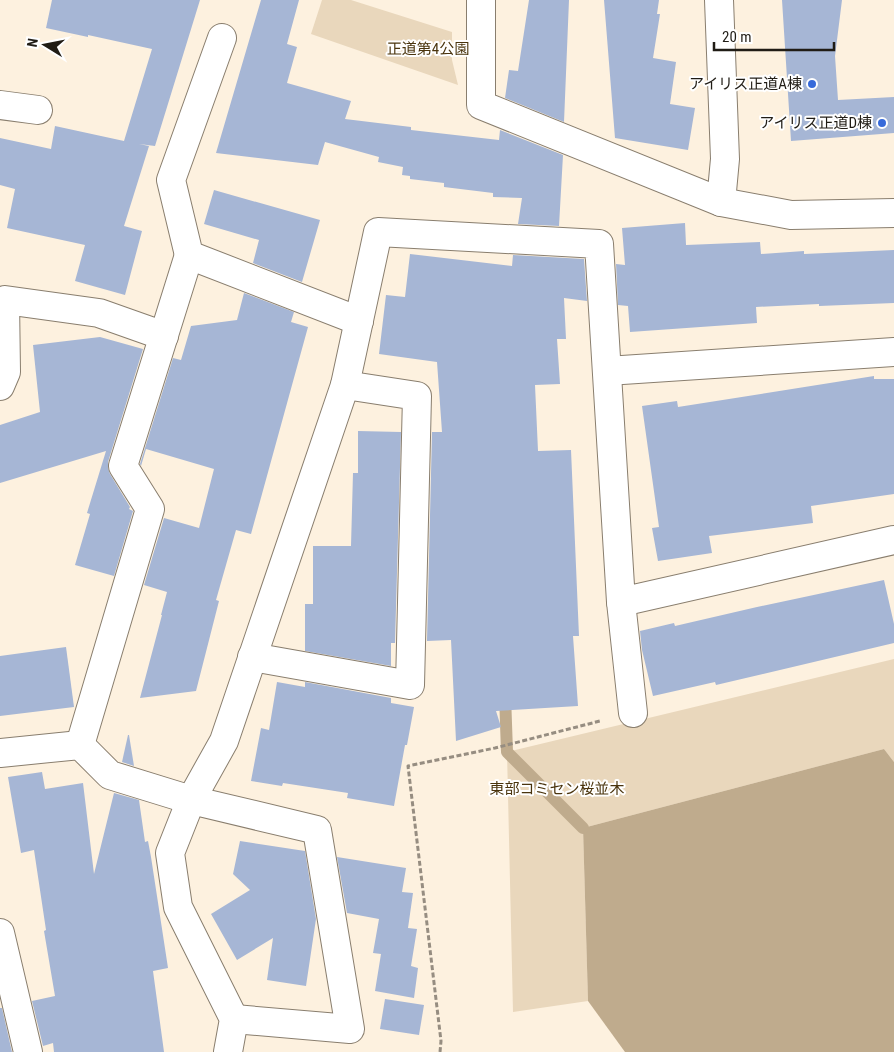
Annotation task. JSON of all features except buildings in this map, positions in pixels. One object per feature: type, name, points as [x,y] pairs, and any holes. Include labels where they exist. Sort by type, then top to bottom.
[{"type":"street","points":[[481,0],[481,104],[721,202],[790,215],[894,213]]},
{"type":"street","points":[[719,0],[725,159],[721,202]]},
{"type":"street","points":[[80,745],[150,509],[123,466],[189,255],[170,180],[222,38]]},
{"type":"street","points":[[0,104],[38,110]]},
{"type":"street","points":[[228,1052],[234,1019],[178,907],[170,853],[191,800],[224,741],[345,385],[378,232],[600,244],[620,602],[634,713]]},
{"type":"street","points":[[189,255],[359,321]]},
{"type":"street","points":[[0,386],[6,372],[5,300],[99,313],[164,336]]},
{"type":"street","points":[[607,371],[894,352]]},
{"type":"street","points":[[252,657],[410,686],[417,396],[345,385]]},
{"type":"street","points":[[620,602],[894,540]]},
{"type":"street","points":[[0,753],[80,745]]},
{"type":"street","points":[[80,745],[110,775],[191,800],[317,830],[350,1029],[234,1019]]},
{"type":"street","points":[[0,933],[28,1052]]},
{"type":"path","points":[[440,1052],[441,1041],[408,766],[495,748],[634,713]]},
{"type":"green space","name":"正道第4公園","points":[[322,0],[351,0],[452,32],[452,60],[458,85],[311,34]]},
{"type":"green space","name":"東部コミセン桜並木","points":[[894,659],[894,762],[884,749],[583,828],[588,1001],[513,1012],[507,752]]},
{"type":"shaded area","points":[[884,749],[894,762],[894,1052],[625,1052],[588,1001],[583,828]]},
{"type":"waterway","points":[[505,695],[507,752],[583,828]]},
{"type":"place","name":"アイリス正道A棟","points":[[812,84]]},
{"type":"place","name":"アイリス正道D棟","points":[[882,123]]}]
